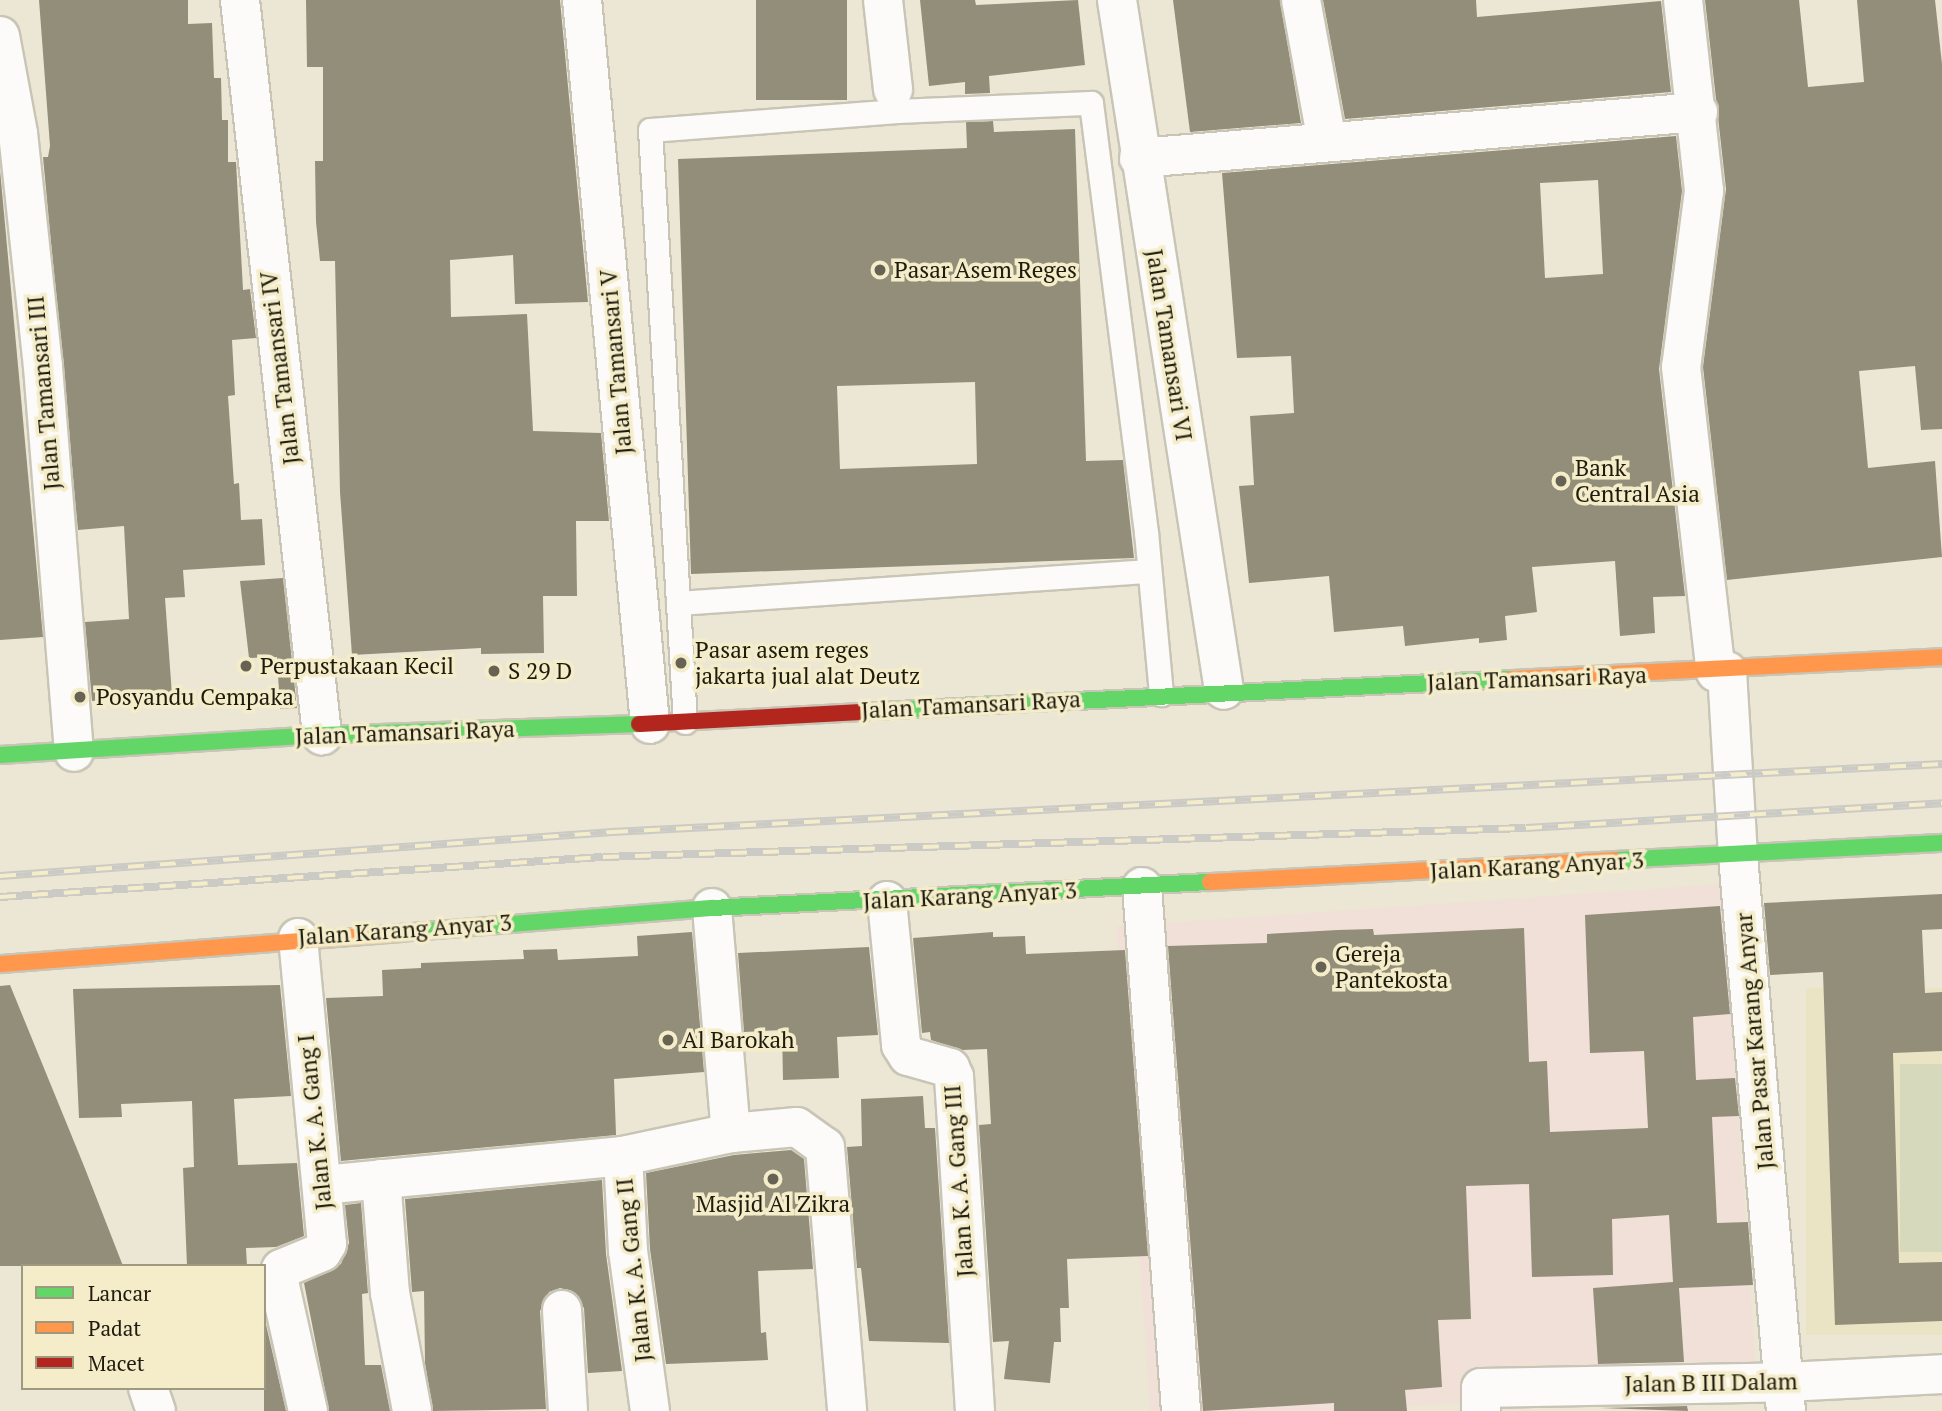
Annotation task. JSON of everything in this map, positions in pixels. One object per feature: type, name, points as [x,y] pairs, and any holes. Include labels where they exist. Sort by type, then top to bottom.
[{"type":"street","name":"Jalan Tamansari IV","points":[[240,0],[322,735]]},
{"type":"street","name":"Jalan Tamansari V","points":[[582,0],[668,723]]},
{"type":"street","points":[[883,0],[893,89]]},
{"type":"street","name":"Jalan Tamansari VI","points":[[1117,0],[1139,158],[1224,690]]},
{"type":"street","points":[[1301,0],[1326,142]]},
{"type":"street","name":"Jalan Pasar Karang Anyar","points":[[1683,0],[1698,112],[1704,191],[1681,367],[1721,672],[1786,1397]]},
{"type":"street","name":"Jalan Tamansari III","points":[[0,36],[18,134],[40,340],[74,752]]},
{"type":"street","points":[[1139,158],[1698,112]]},
{"type":"street","name":"Jalan Tamansari Raya","points":[[0,755],[322,735],[668,723],[1224,690],[1721,672],[1942,657]]},
{"type":"street","name":"Jalan Karang Anyar 3","points":[[0,964],[298,938],[712,908],[887,901],[1942,843]]},
{"type":"street","points":[[1142,887],[1181,1411]]},
{"type":"street","name":"Jalan K. A. Gang III","points":[[887,901],[901,1045],[908,1056],[950,1068],[954,1077],[975,1411]]},
{"type":"street","points":[[712,908],[731,1133]]},
{"type":"street","name":"Jalan K. A. Gang I","points":[[298,938],[326,1247],[281,1269],[278,1277],[308,1411]]},
{"type":"street","name":"Jalan K. A. Gang II","points":[[650,1411],[628,1251],[623,1156],[731,1133],[797,1127],[825,1147],[847,1411]]},
{"type":"street","points":[[322,1185],[623,1156]]},
{"type":"street","points":[[381,1179],[390,1293],[412,1411]]},
{"type":"street","points":[[562,1310],[568,1411]]},
{"type":"street","name":"Jalan B III Dalam","points":[[1481,1399],[1786,1397],[1942,1374]]},
{"type":"street","points":[[149,1390],[156,1411]]},
{"type":"lane","points":[[668,723],[678,603],[650,130],[897,111],[1091,103],[1149,571],[1161,694]]},
{"type":"lane","points":[[678,603],[1149,571]]},
{"type":"shaded area","points":[[1722,884],[1757,1382],[1339,1411],[1150,1411],[1116,926]]},
{"type":"shaded area","points":[[1806,988],[1942,988],[1942,1335],[1806,1335]]},
{"type":"green space","points":[[1900,1064],[1942,1064],[1942,1252],[1900,1252]]},
{"type":"building","points":[[39,0],[188,0],[188,24],[212,23],[214,78],[221,78],[222,120],[228,120],[228,162],[236,162],[243,290],[250,289],[256,338],[232,340],[235,395],[228,396],[234,484],[239,483],[241,520],[262,519],[265,565],[183,570],[185,597],[165,598],[172,695],[92,701],[85,622],[129,619],[124,526],[78,530],[43,157],[48,157],[50,146]]},
{"type":"building","points":[[306,0],[560,0],[588,302],[515,304],[513,255],[450,260],[451,317],[527,314],[533,431],[601,433],[609,521],[576,521],[577,596],[543,596],[544,653],[481,654],[481,648],[352,655],[340,492],[335,261],[320,261],[316,222],[315,161],[323,161],[323,67],[307,67]]},
{"type":"building","points":[[756,0],[847,0],[847,100],[756,100]]},
{"type":"building","points":[[920,0],[975,0],[976,5],[1078,0],[1085,65],[989,76],[990,93],[965,94],[965,82],[929,86]]},
{"type":"building","points":[[1173,0],[1280,0],[1301,123],[1190,132]]},
{"type":"building","points":[[1323,0],[1476,0],[1477,17],[1661,1],[1671,92],[1345,119]]},
{"type":"building","points":[[1705,0],[1799,0],[1808,87],[1864,82],[1857,0],[1935,0],[1942,64],[1942,429],[1921,430],[1915,366],[1859,371],[1868,468],[1935,461],[1942,557],[1727,580],[1703,367],[1726,189]]},
{"type":"building","name":"Pasar Asem Reges","points":[[993,121],[994,132],[1075,129],[1086,461],[1123,460],[1134,558],[691,574],[678,159],[967,148],[966,122]],"holes":[[[975,382],[977,464],[840,469],[837,386]]]},
{"type":"building","points":[[1676,136],[1682,191],[1659,369],[1685,596],[1653,597],[1655,633],[1620,636],[1615,561],[1532,567],[1537,612],[1505,616],[1507,640],[1479,643],[1479,638],[1405,646],[1403,626],[1334,632],[1329,576],[1249,583],[1239,486],[1254,485],[1250,416],[1294,413],[1291,356],[1237,358],[1222,173]],"holes":[[[1598,180],[1603,274],[1545,278],[1540,183]]]},
{"type":"building","points":[[0,170],[43,637],[0,640]]},
{"type":"building","points":[[283,578],[297,708],[280,709],[277,657],[249,658],[240,581]]},
{"type":"building","points":[[1942,894],[1942,929],[1922,930],[1925,993],[1942,992],[1942,1051],[1893,1053],[1899,1263],[1942,1262],[1942,1321],[1835,1325],[1823,972],[1770,975],[1764,903]]},
{"type":"building","points":[[1720,906],[1730,1014],[1693,1017],[1696,1080],[1735,1078],[1739,1116],[1712,1117],[1717,1223],[1748,1222],[1753,1285],[1679,1288],[1684,1362],[1598,1364],[1593,1288],[1673,1282],[1669,1215],[1612,1219],[1613,1275],[1532,1277],[1529,1184],[1466,1186],[1471,1319],[1438,1320],[1442,1387],[1405,1390],[1407,1411],[1334,1411],[1334,1403],[1203,1411],[1168,946],[1267,943],[1267,934],[1338,930],[1373,929],[1374,935],[1524,928],[1529,1062],[1547,1061],[1550,1132],[1648,1128],[1644,1051],[1590,1053],[1585,915]]},
{"type":"building","points":[[692,932],[704,1072],[614,1079],[616,1135],[341,1161],[326,998],[383,996],[382,970],[421,968],[421,963],[524,959],[523,950],[557,949],[558,960],[638,956],[637,936]]},
{"type":"building","points":[[993,932],[993,937],[1025,936],[1026,954],[1125,950],[1148,1256],[1067,1259],[1069,1308],[1060,1308],[1061,1342],[1054,1342],[1050,1383],[1004,1379],[1009,1341],[993,1342],[979,1125],[991,1124],[987,1049],[962,1050],[931,1040],[930,1032],[922,1033],[913,938]]},
{"type":"building","points":[[869,947],[878,1035],[837,1037],[839,1078],[783,1080],[782,1030],[744,1032],[738,953]]},
{"type":"building","points":[[10,985],[122,1264],[0,1266],[0,986]]},
{"type":"building","points":[[280,985],[291,1096],[234,1099],[238,1165],[297,1163],[304,1236],[276,1247],[246,1248],[247,1264],[187,1264],[183,1168],[194,1167],[192,1101],[121,1104],[122,1117],[79,1118],[73,989]]},
{"type":"building","points":[[923,1096],[925,1128],[935,1128],[949,1343],[869,1341],[861,1268],[857,1268],[847,1147],[862,1146],[861,1099]]},
{"type":"building","points":[[791,1150],[804,1159],[813,1269],[758,1271],[761,1333],[766,1332],[768,1360],[666,1364],[650,1249],[646,1173],[734,1155]]},
{"type":"building","points":[[602,1180],[606,1254],[622,1371],[588,1373],[584,1308],[572,1291],[560,1288],[549,1292],[540,1311],[546,1409],[433,1411],[425,1363],[424,1291],[412,1292],[405,1199]]},
{"type":"building","points":[[361,1203],[368,1293],[362,1294],[365,1365],[381,1365],[390,1411],[329,1411],[304,1283],[341,1264],[349,1243],[345,1205]]},
{"type":"building","points":[[266,1325],[286,1411],[264,1411],[266,1390]]},
{"type":"building","points":[[1687,1406],[1688,1411],[1601,1408]]},
{"type":"railway","points":[[0,876],[612,832],[1942,764]]},
{"type":"railway","points":[[0,897],[603,857],[1526,828],[1942,803]]},
{"type":"traffic: fast","points":[[858,712],[1511,679]]},
{"type":"traffic: fast","points":[[0,755],[322,735],[639,724]]},
{"type":"traffic: fast","points":[[1614,860],[1942,843]]},
{"type":"traffic: fast","points":[[400,933],[712,908],[1210,882]]},
{"type":"traffic: slow","points":[[1511,679],[1942,657]]},
{"type":"traffic: slow","points":[[1210,882],[1614,860]]},
{"type":"traffic: slow","points":[[0,964],[400,933]]},
{"type":"traffic: jam","points":[[639,724],[858,712]]},
{"type":"place","name":"Pasar Asem Reges","points":[[880,270]]},
{"type":"place","name":"Bank Central Asia","points":[[1561,481]]},
{"type":"place","name":"Pasar asem reges jakarta jual alat Deutz","points":[[681,663]]},
{"type":"place","name":"Perpustakaan Kecil","points":[[246,666]]},
{"type":"place","name":"S 29 D","points":[[494,671]]},
{"type":"place","name":"Posyandu Cempaka","points":[[80,697]]},
{"type":"place","name":"Gereja Pantekosta","points":[[1321,967]]},
{"type":"place","name":"Al Barokah","points":[[668,1040]]},
{"type":"place","name":"Masjid Al Zikra","points":[[773,1179]]}]
